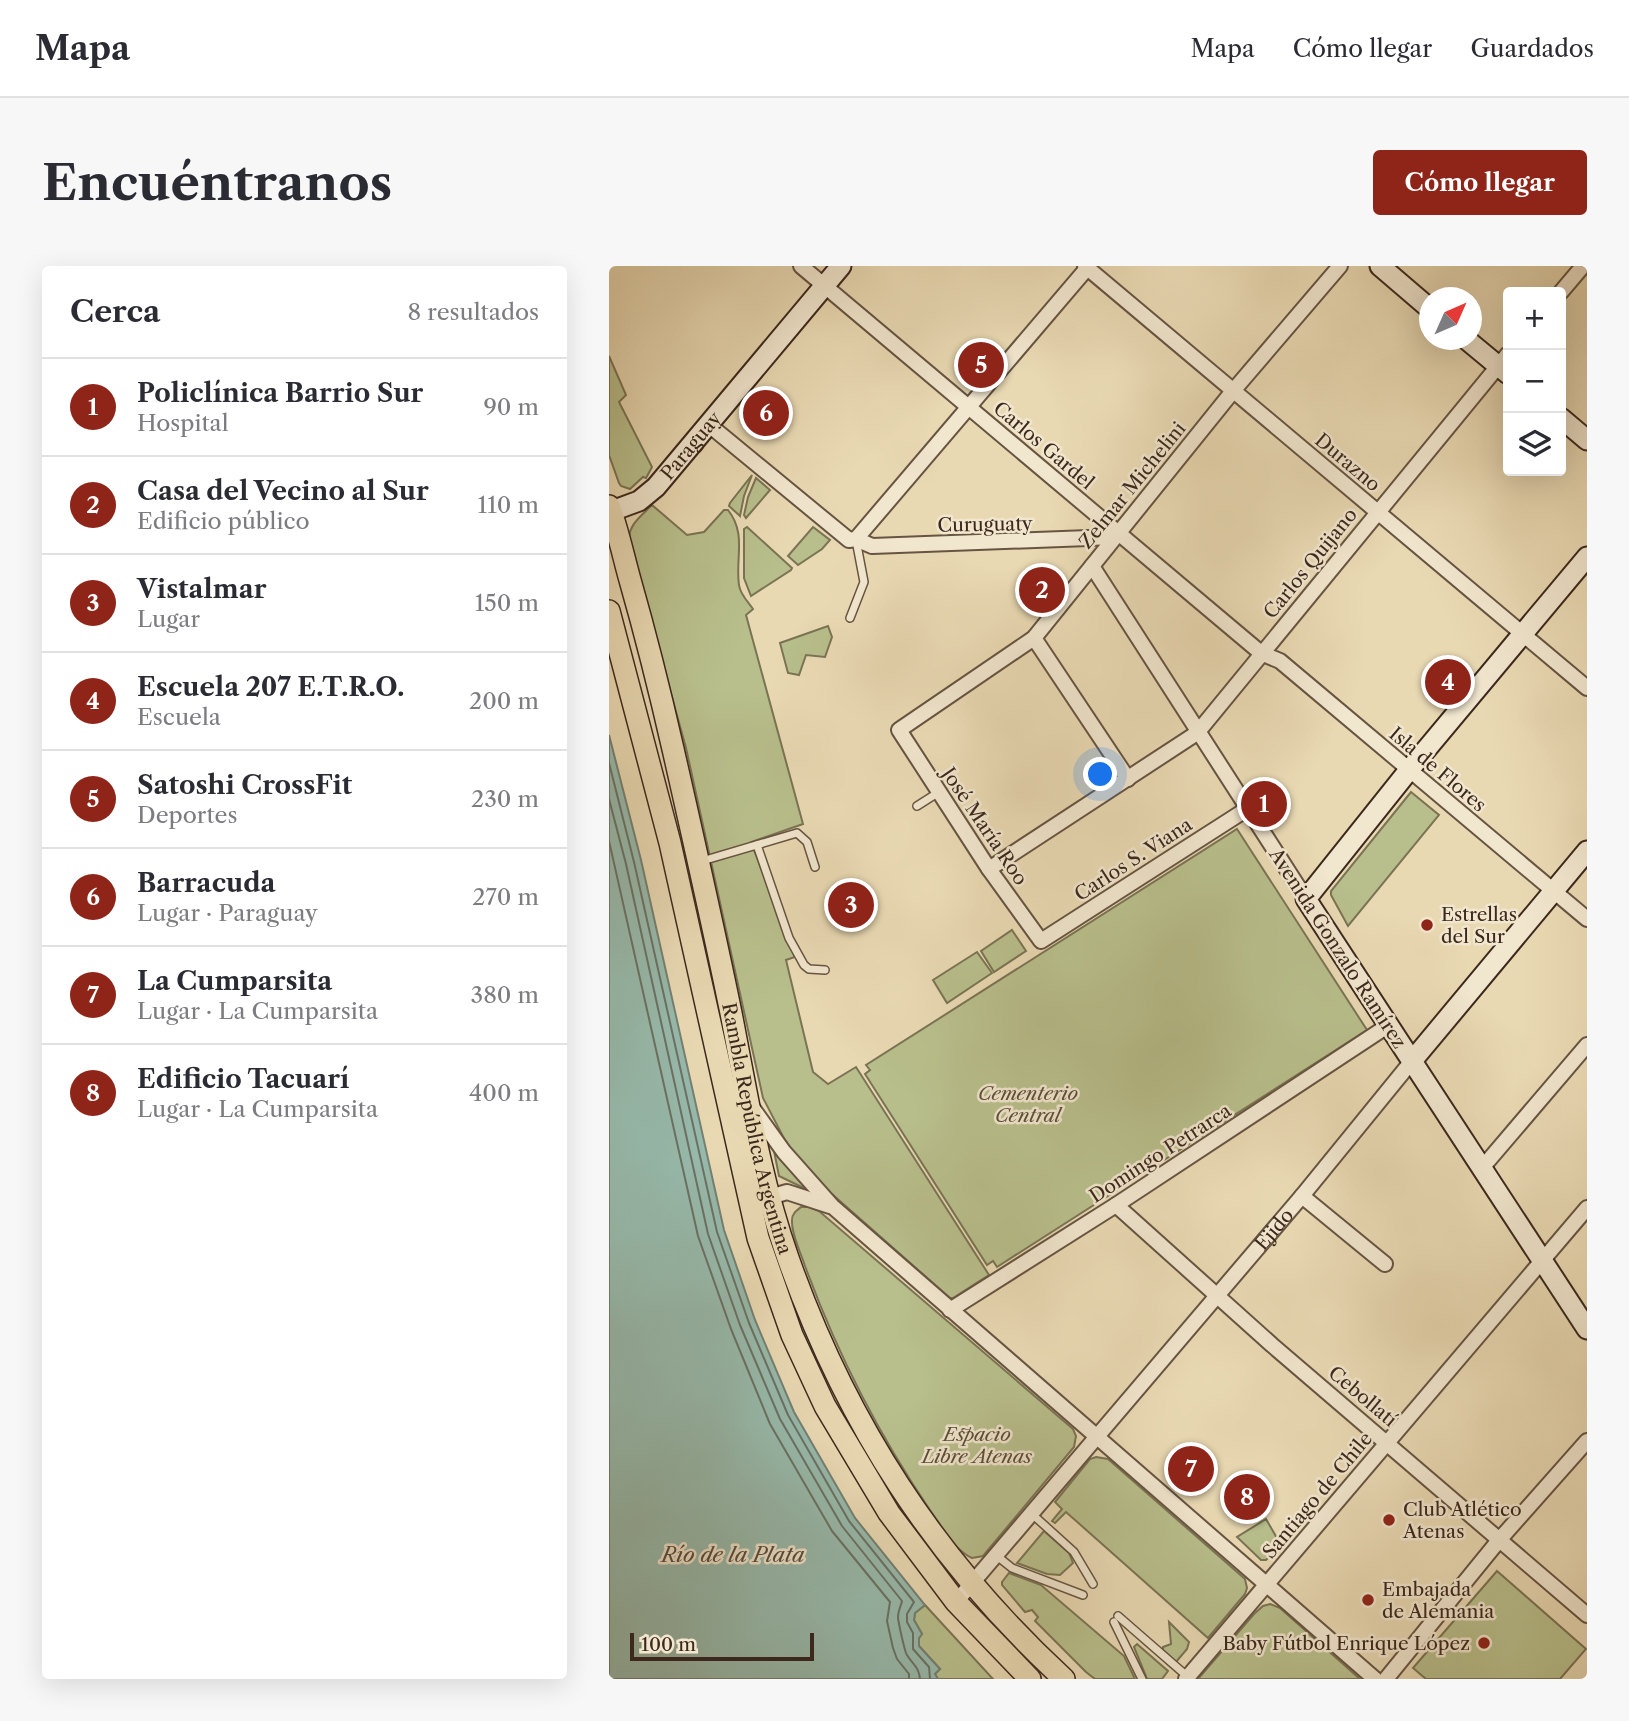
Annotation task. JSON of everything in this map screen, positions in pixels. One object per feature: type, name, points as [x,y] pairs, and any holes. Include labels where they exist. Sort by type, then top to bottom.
[{"type":"main road","name":"Rambla República Argentina","points":[[610,510],[656,672],[770,1197],[811,1319],[835,1376],[899,1487],[973,1584],[1018,1635],[1064,1679]]},
{"type":"main road","name":"Rambla República Argentina","points":[[609,611],[670,843],[758,1238],[778,1299],[811,1379],[854,1459],[901,1531],[956,1602],[1030,1679]]},
{"type":"street","name":"Carlos Gardel","points":[[801,266],[1117,535],[1261,653]]},
{"type":"street","name":"Paraguay","points":[[610,510],[639,501],[648,495],[841,266]]},
{"type":"street","name":"Zelmar Michelini","points":[[899,730],[1034,638],[1233,391],[1340,266]]},
{"type":"street","points":[[1380,266],[1419,299]]},
{"type":"street","points":[[1565,287],[1583,266]]},
{"type":"street","name":"Durazno","points":[[1087,267],[1587,688]]},
{"type":"street","points":[[708,424],[841,536],[849,540],[856,539],[1087,267]]},
{"type":"street","points":[[1482,350],[1503,364]]},
{"type":"street","name":"Carlos Quijano","points":[[989,869],[1198,733],[1377,512],[1503,367]]},
{"type":"street","points":[[1566,422],[1587,440]]},
{"type":"street","name":"Curuguaty","points":[[856,539],[872,546],[1117,535]]},
{"type":"street","points":[[1306,899],[1409,770],[1587,557]]},
{"type":"street","name":"Avenida Gonzalo Ramírez","points":[[1092,566],[1587,1331]]},
{"type":"street","points":[[1034,638],[1128,779]]},
{"type":"street","name":"Isla de Flores","points":[[1261,653],[1280,661],[1587,919]]},
{"type":"street","name":"José María Roo","points":[[899,730],[989,869],[1041,941]]},
{"type":"street","name":"Carlos S. Viana","points":[[1041,941],[1247,809]]},
{"type":"street","name":"Ejido","points":[[956,1602],[1302,1196],[1587,851]]},
{"type":"street","name":"Domingo Petrarca","points":[[950,1310],[1115,1206],[1389,1025]]},
{"type":"street","points":[[1482,1168],[1587,1045]]},
{"type":"street","points":[[749,1103],[784,1152],[832,1206],[1375,1679]]},
{"type":"street","points":[[770,1197],[787,1192],[832,1206]]},
{"type":"street","points":[[1302,1196],[1384,1264]]},
{"type":"street","name":"Cebollatí","points":[[1115,1206],[1587,1615]]},
{"type":"street","name":"Santiago de Chile","points":[[1187,1678],[1587,1208]]},
{"type":"street","points":[[1386,1679],[1500,1539],[1587,1441]]},
{"type":"lane","points":[[850,618],[864,582],[856,539]]},
{"type":"lane","points":[[917,806],[939,792]]},
{"type":"lane","points":[[698,862],[797,833],[807,842],[815,867]]},
{"type":"lane","points":[[757,845],[796,951],[809,969],[825,970]]},
{"type":"lane","points":[[1032,1514],[1074,1552],[1093,1584]]},
{"type":"lane","points":[[997,1556],[1012,1568],[1083,1595]]},
{"type":"lane","points":[[1142,1679],[1116,1619],[1187,1678]]},
{"type":"green space","points":[[609,356],[626,395],[619,402],[652,467],[646,478],[643,477],[630,489],[619,483],[609,455]]},
{"type":"green space","points":[[752,475],[744,496],[740,516],[729,506]]},
{"type":"green space","points":[[756,478],[770,490],[746,518],[744,515],[748,497]]},
{"type":"green space","points":[[652,505],[687,535],[704,532],[724,510],[728,510],[734,519],[739,537],[740,588],[753,609],[746,615],[803,824],[751,842],[795,957],[786,960],[813,1072],[828,1084],[856,1067],[989,1275],[953,1298],[824,1187],[789,1148],[763,1098],[686,748],[629,541],[633,525]]},
{"type":"green space","points":[[747,527],[792,568],[751,596],[744,578],[744,529]]},
{"type":"green space","points":[[813,527],[830,540],[822,549],[798,565],[788,556]]},
{"type":"green space","points":[[828,626],[832,637],[825,657],[806,655],[799,675],[788,673],[780,643]]},
{"type":"green space","points":[[1411,792],[1439,815],[1348,926],[1331,891]]},
{"type":"green space","name":"Cementerio Central","points":[[1237,829],[1367,1030],[997,1267],[993,1261],[987,1265],[865,1074],[870,1070],[866,1065]]},
{"type":"green space","points":[[1012,930],[1026,951],[994,972],[981,951]]},
{"type":"green space","points":[[977,952],[992,973],[947,1003],[933,980]]},
{"type":"green space","points":[[774,1151],[812,1192],[779,1176]]},
{"type":"green space","name":"Espacio Libre Atenas","points":[[801,1207],[819,1211],[1073,1429],[1076,1436],[1074,1447],[983,1556],[972,1558],[948,1537],[893,1452],[860,1392],[817,1298],[795,1237],[792,1218]]},
{"type":"green space","points":[[1090,1459],[1108,1459],[1245,1579],[1245,1594],[1208,1638],[1066,1512],[1055,1523],[1052,1521],[1062,1509],[1055,1502]]},
{"type":"green space","points":[[1266,1519],[1281,1545],[1266,1560],[1261,1560],[1237,1537]]},
{"type":"green space","points":[[1044,1531],[1069,1553],[1073,1563],[1060,1575],[1047,1574],[1017,1563]]},
{"type":"green space","points":[[1497,1571],[1586,1649],[1560,1679],[1426,1679],[1413,1668]]},
{"type":"green space","points":[[1009,1573],[1041,1585],[1124,1656],[1135,1679],[1095,1679],[1086,1672],[1035,1621],[1038,1617],[1032,1610],[1025,1612],[1002,1585]]},
{"type":"green space","points":[[1270,1604],[1280,1608],[1360,1679],[1198,1679],[1254,1614]]},
{"type":"green space","points":[[925,1605],[993,1679],[938,1679],[935,1674],[940,1669],[919,1646],[922,1634],[914,1620],[915,1613]]},
{"type":"green space","points":[[1169,1622],[1189,1642],[1187,1649],[1176,1662],[1163,1650],[1163,1647],[1171,1644]]},
{"type":"green space","points":[[1137,1644],[1168,1671],[1162,1679],[1147,1679],[1134,1647]]},
{"type":"water","name":"Río de la Plata","points":[[609,735],[641,860],[724,1230],[755,1320],[794,1412],[855,1518],[925,1605],[915,1613],[914,1620],[922,1634],[919,1646],[940,1669],[935,1674],[938,1679],[609,1679]]},
{"type":"place","name":"Satoshi CrossFit","points":[[981,365]]},
{"type":"place","name":"Barracuda","points":[[766,413]]},
{"type":"place","name":"Casa del Vecino al Sur","points":[[1042,590]]},
{"type":"place","name":"Escuela 207 E.T.R.O.","points":[[1448,682]]},
{"type":"place","name":"Policlínica Barrio Sur","points":[[1264,804]]},
{"type":"place","name":"Vistalmar","points":[[851,905]]},
{"type":"place","name":"Estrellas del Sur","points":[[1427,925]]},
{"type":"place","name":"La Cumparsita","points":[[1191,1469]]},
{"type":"place","name":"Edificio Tacuarí","points":[[1247,1497]]},
{"type":"place","name":"Club Atlético Atenas","points":[[1389,1520]]},
{"type":"place","name":"Embajada de Alemania","points":[[1368,1600]]},
{"type":"place","name":"Baby Fútbol Enrique López","points":[[1484,1643]]}]
